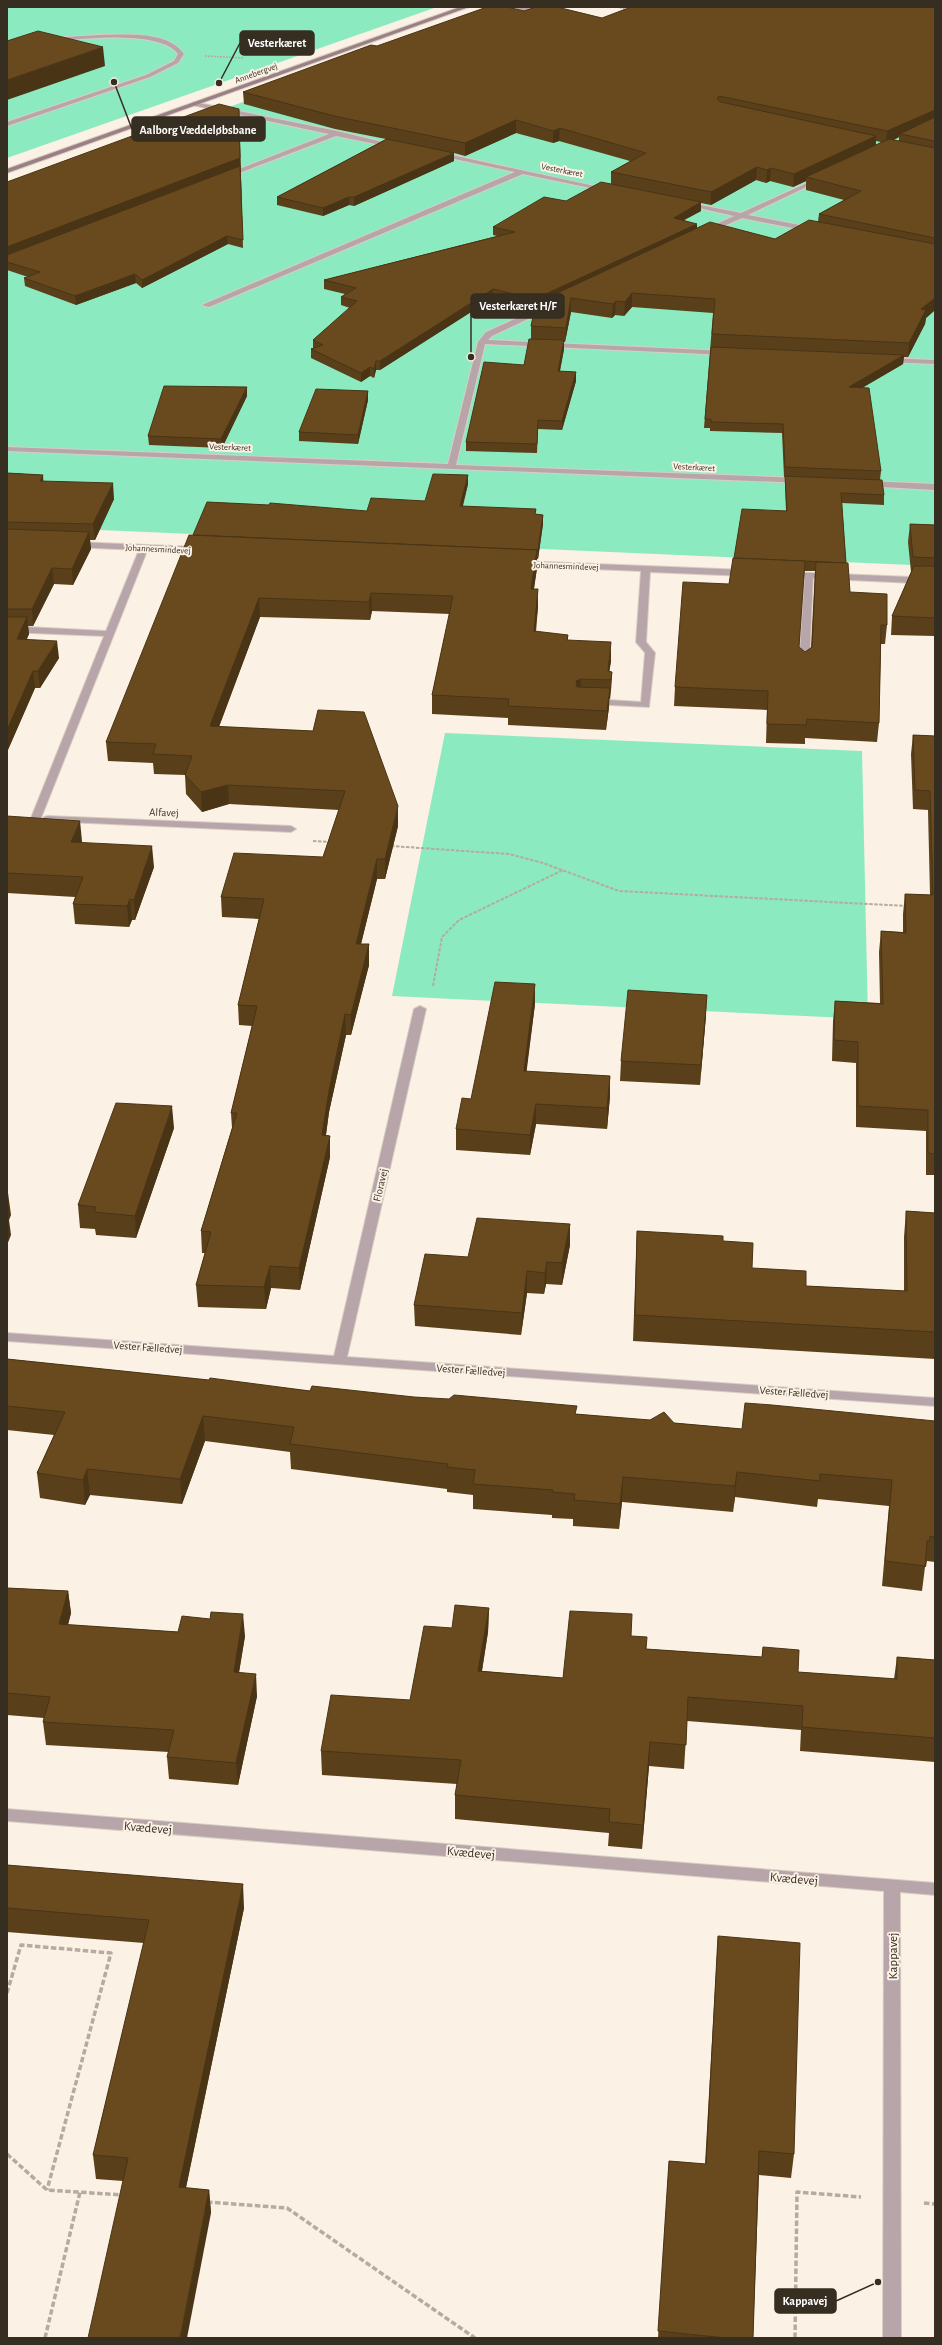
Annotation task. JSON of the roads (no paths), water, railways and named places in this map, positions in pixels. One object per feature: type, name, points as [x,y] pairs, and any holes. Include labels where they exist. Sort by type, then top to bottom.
[{"type":"street","name":"Annebergvej","points":[[7,171],[466,7]]},
{"type":"street","points":[[513,7],[530,11],[554,10]]},
{"type":"street","points":[[7,124],[148,76],[176,62],[181,54],[175,46],[152,39],[104,36],[47,42]]},
{"type":"street","points":[[194,104],[406,148]]},
{"type":"street","points":[[220,178],[337,133]]},
{"type":"street","name":"Vesterkæret","points":[[429,153],[619,191]]},
{"type":"street","points":[[206,305],[521,172]]},
{"type":"street","points":[[698,236],[824,176]]},
{"type":"street","points":[[680,203],[819,231]]},
{"type":"street","points":[[452,466],[482,342],[489,334],[554,303]]},
{"type":"street","points":[[482,342],[736,353]]},
{"type":"street","points":[[879,359],[935,362]]},
{"type":"street","name":"Vesterkæret","points":[[7,449],[452,466],[808,482]]},
{"type":"street","points":[[856,484],[935,487]]},
{"type":"street","name":"Johannesmindevej","points":[[68,544],[206,551]]},
{"type":"street","name":"Alfavej","points":[[144,548],[110,634],[32,818],[291,829]]},
{"type":"street","name":"Johannesmindevej","points":[[515,564],[755,574]]},
{"type":"street","points":[[580,702],[646,705],[650,653],[641,642],[646,570]]},
{"type":"street","points":[[778,575],[935,581]]},
{"type":"street","points":[[804,666],[809,576]]},
{"type":"street","points":[[7,630],[110,634]]},
{"type":"street","name":"Floravej","points":[[339,1361],[420,1009]]},
{"type":"street","name":"Vester Fælledvej","points":[[7,1337],[935,1402]]},
{"type":"street","name":"Kvædevej","points":[[7,1815],[935,1889]]},
{"type":"street","name":"Kappavej","points":[[892,1885],[892,2338]]},
{"type":"place","name":"Aalborg Væddeløbsbane","points":[[114,82]]},
{"type":"place","name":"Vesterkæret","points":[[219,83]]},
{"type":"place","name":"Vesterkæret H/F","points":[[471,357]]},
{"type":"place","name":"Kappavej","points":[[878,2282]]}]
